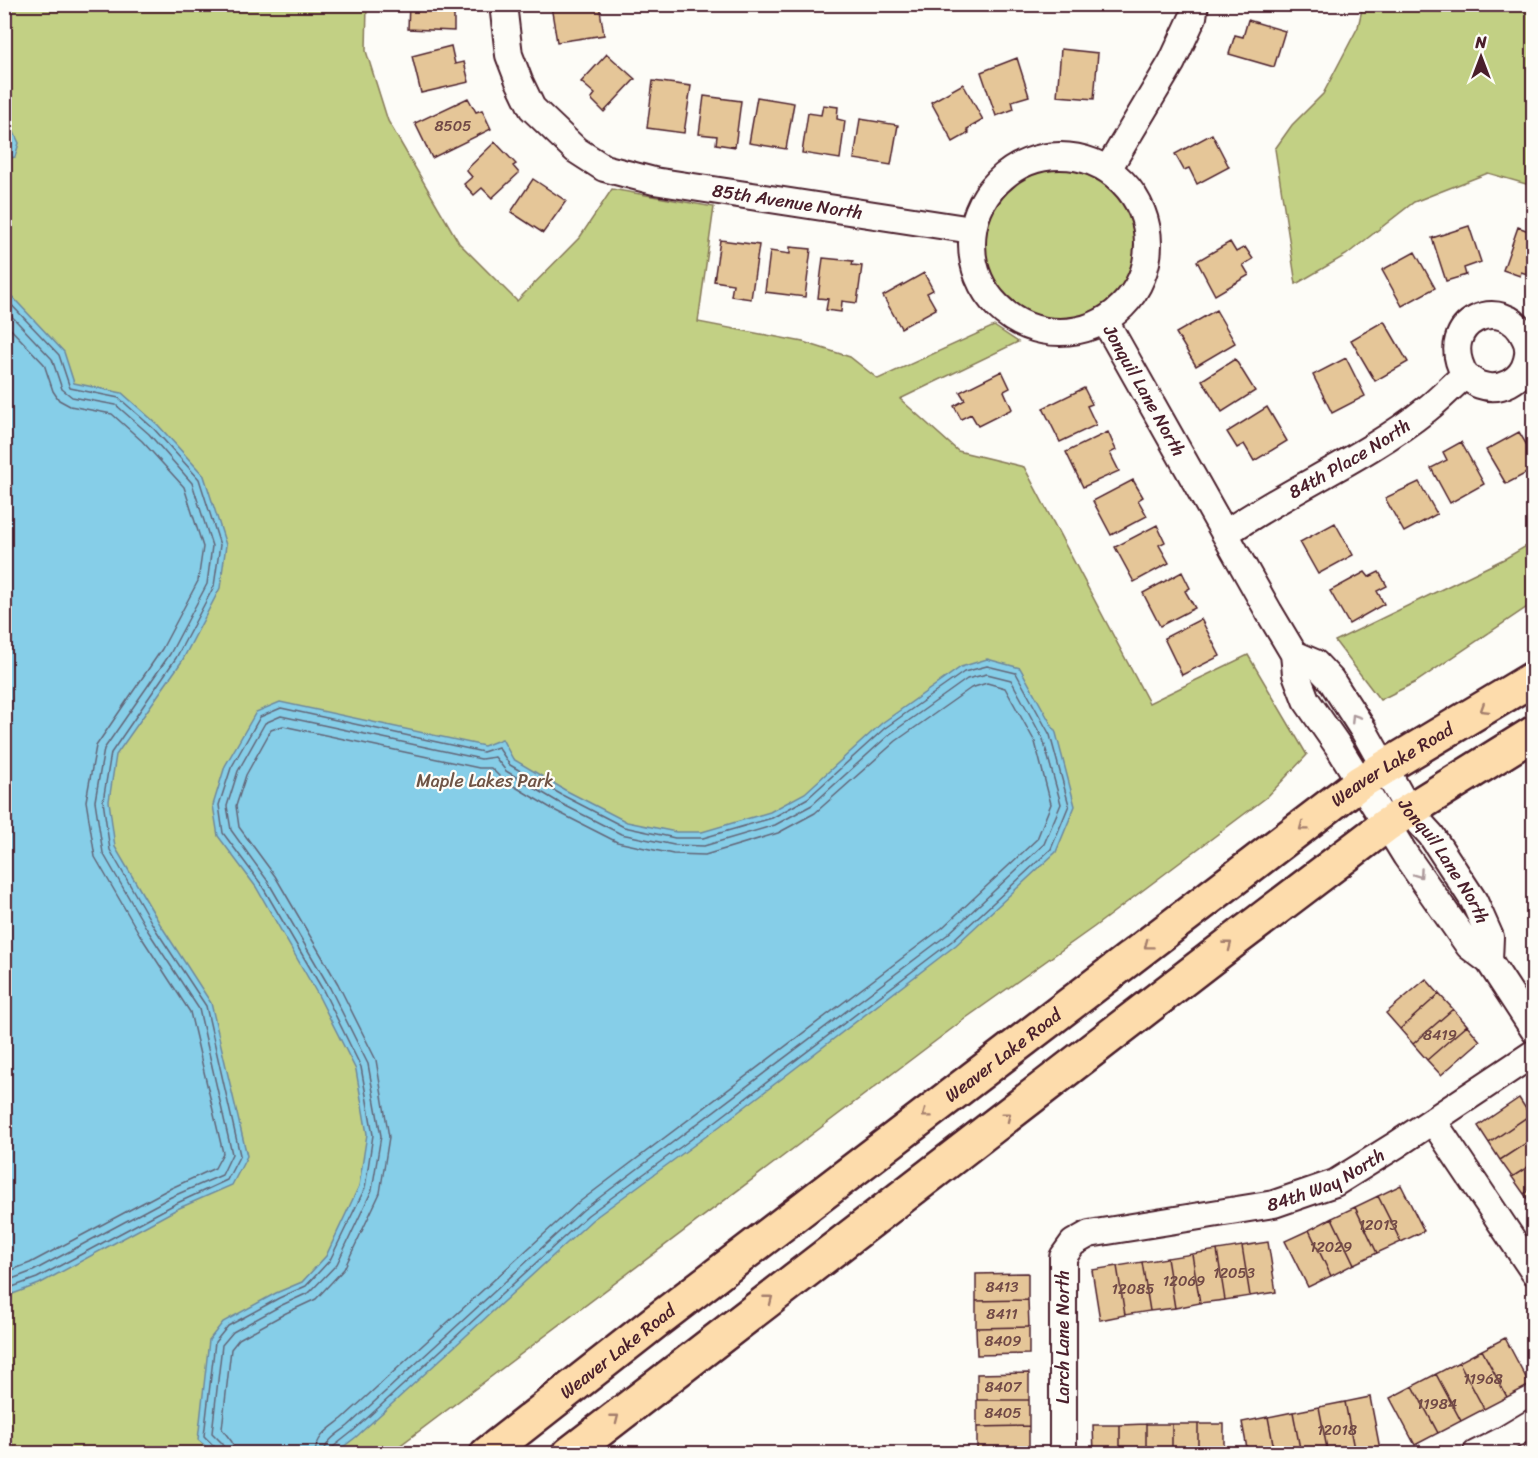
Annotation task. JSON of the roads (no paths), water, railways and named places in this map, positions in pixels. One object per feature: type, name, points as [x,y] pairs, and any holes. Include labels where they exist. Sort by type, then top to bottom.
[{"type":"main road","name":"Weaver Lake Road","points":[[487,1454],[655,1322],[1372,776],[1533,678]]},
{"type":"main road","points":[[568,1454],[1222,949],[1398,818],[1533,733]]},
{"type":"street","name":"85th Avenue North","points":[[503,4],[509,55],[532,108],[576,150],[604,168],[654,181],[972,230]]},
{"type":"street","points":[[1105,321],[1085,329],[1064,333],[1043,331],[1023,325],[988,297],[977,276],[971,254],[972,230],[981,202],[999,179],[1023,163],[1052,155],[1081,158],[1108,169],[1172,62],[1193,17],[1196,4]]},
{"type":"street","name":"Jonquil Lane North","points":[[1108,169],[1130,189],[1145,216],[1149,246],[1143,276],[1128,301],[1105,321],[1294,654],[1315,663],[1331,680],[1364,731],[1372,776],[1469,946],[1489,961],[1533,1030]]},
{"type":"street","name":"84th Place North","points":[[1226,533],[1249,517],[1373,446],[1427,410],[1465,375]]},
{"type":"street","name":"84th Way North","points":[[1089,1234],[1274,1204],[1335,1183],[1433,1121],[1533,1053]]},
{"type":"street","points":[[1433,1121],[1533,1272]]},
{"type":"street","name":"Larch Lane North","points":[[1063,1454],[1063,1257],[1073,1243],[1089,1234]]},
{"type":"street","points":[[1476,1454],[1533,1422]]},
{"type":"water","points":[[5,113],[19,143],[15,157],[5,159]]},
{"type":"water","points":[[5,289],[64,352],[74,383],[122,393],[158,425],[204,476],[226,545],[220,588],[182,661],[116,755],[109,801],[115,847],[160,924],[211,1003],[247,1156],[232,1185],[177,1209],[39,1284],[5,1297]]},
{"type":"water","points":[[987,659],[1020,668],[1056,733],[1075,806],[1056,852],[956,945],[720,1126],[592,1220],[356,1437],[334,1454],[214,1453],[198,1440],[209,1340],[223,1322],[276,1293],[302,1282],[326,1256],[359,1186],[367,1134],[356,1070],[318,995],[256,887],[218,836],[213,805],[225,766],[256,712],[280,702],[484,746],[502,739],[513,759],[565,790],[627,822],[676,832],[702,832],[770,812],[805,793],[882,723],[961,667]]},
{"type":"park label","name":"Maple Lakes Park","points":[[485,781]]}]
